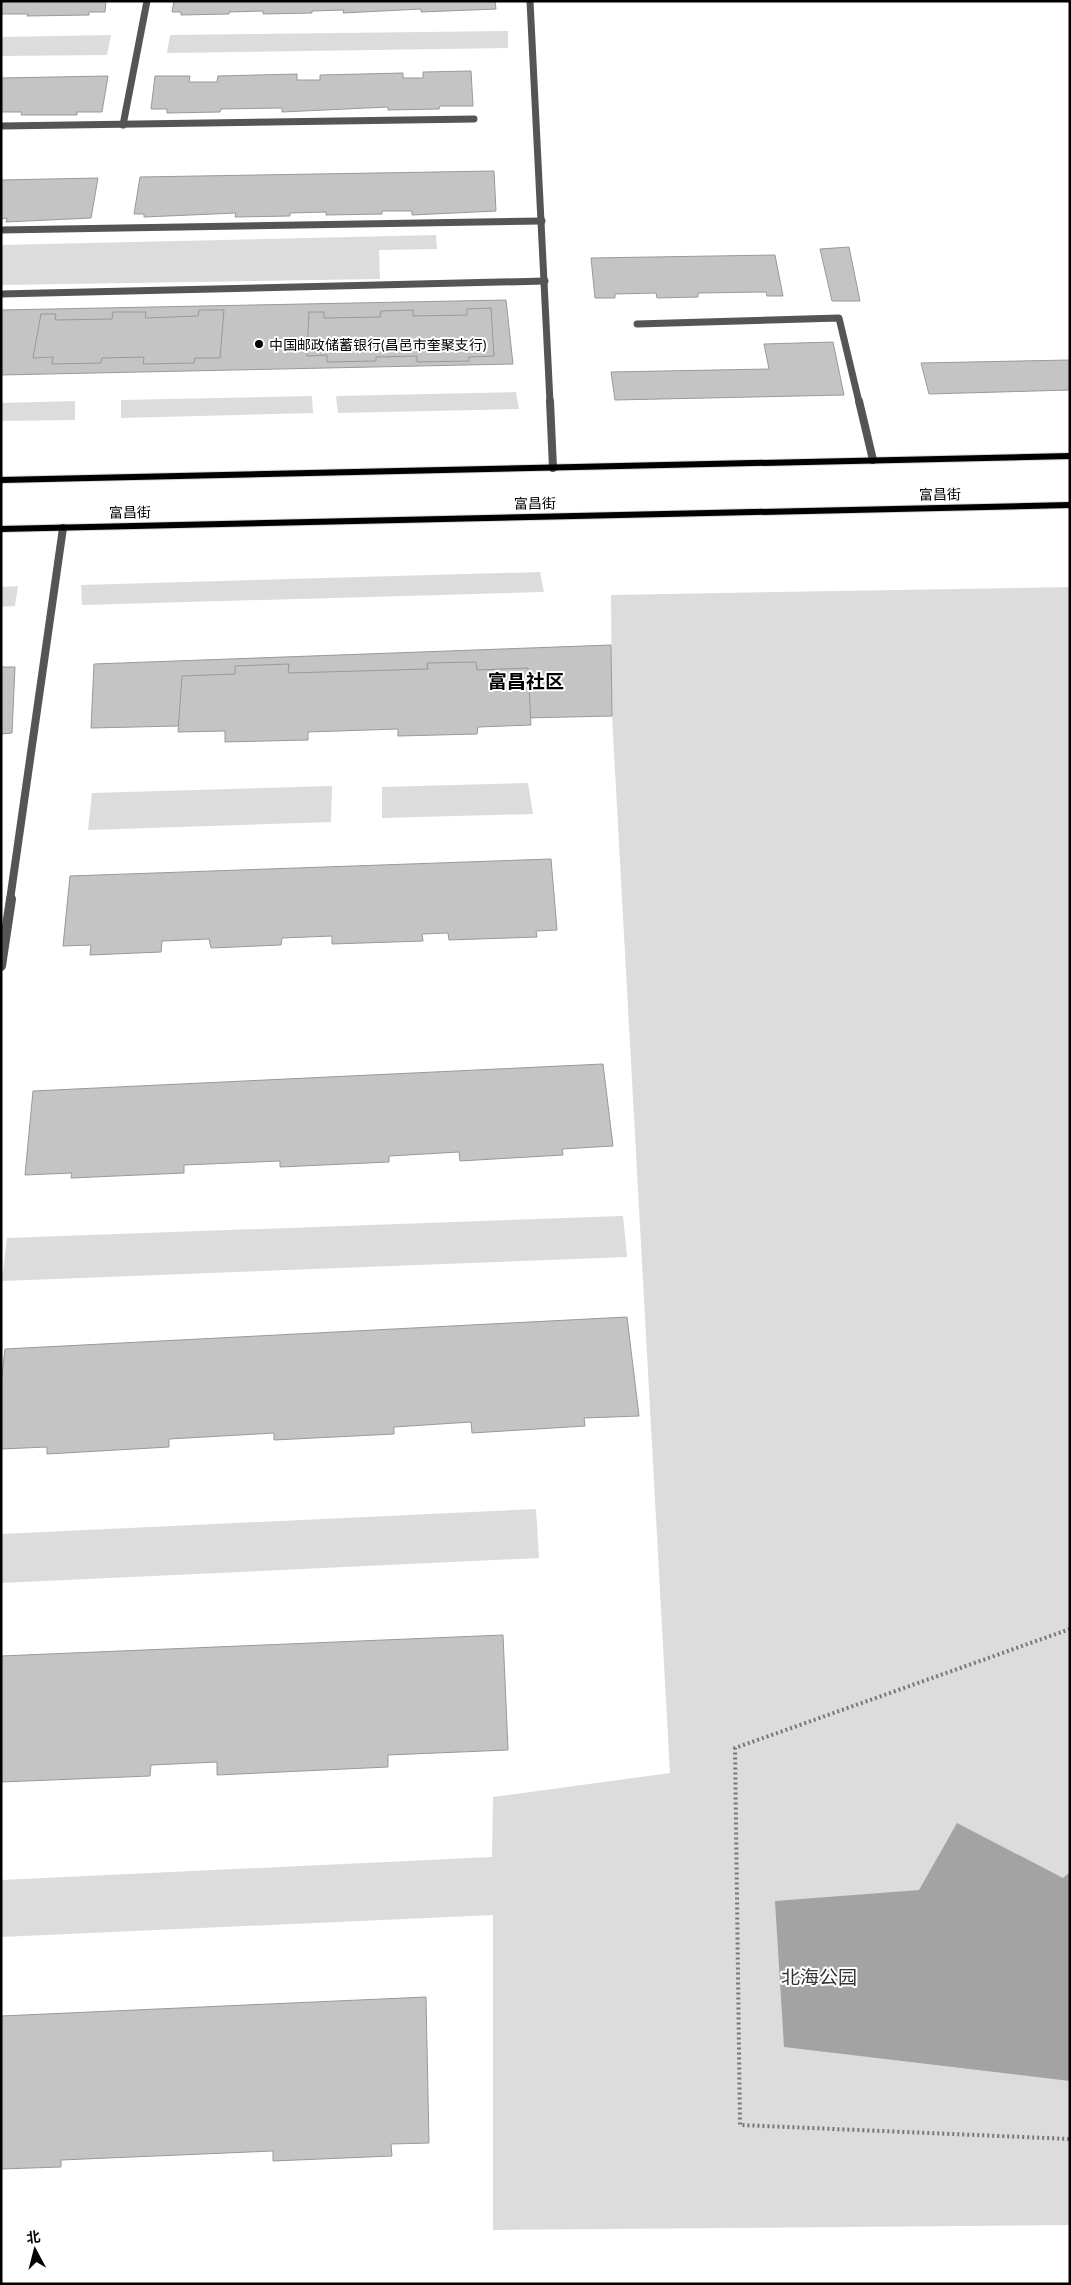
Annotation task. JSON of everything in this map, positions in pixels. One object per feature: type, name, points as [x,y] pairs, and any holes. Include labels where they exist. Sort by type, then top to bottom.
[{"type":"main road","points":[[1,480],[1070,456]]},
{"type":"main road","name":"富昌街","points":[[1,529],[1070,505]]},
{"type":"lane","points":[[123,124],[147,1]]},
{"type":"lane","points":[[530,1],[553,468]]},
{"type":"lane","points":[[1,126],[474,120]]},
{"type":"lane","points":[[1,230],[542,221]]},
{"type":"lane","points":[[1,294],[545,282]]},
{"type":"lane","points":[[637,324],[839,318],[873,460]]},
{"type":"lane","points":[[1,966],[63,528]]},
{"type":"path","points":[[1070,1629],[735,1748],[740,2125],[1070,2139]]},
{"type":"green space","points":[[508,31],[508,48],[167,53],[170,35]]},
{"type":"green space","points":[[111,35],[107,55],[1,56],[1,37]]},
{"type":"green space","points":[[436,235],[437,249],[379,250],[380,279],[1,285],[1,245]]},
{"type":"green space","points":[[516,392],[519,409],[338,413],[336,396]]},
{"type":"green space","points":[[312,396],[313,413],[121,418],[121,400]]},
{"type":"green space","points":[[75,401],[75,420],[1,421],[1,403]]},
{"type":"green space","points":[[540,572],[544,592],[82,605],[81,585]]},
{"type":"green space","points":[[18,586],[15,606],[1,607],[1,587]]},
{"type":"green space","name":"北海公园","points":[[1070,587],[1070,2225],[493,2230],[493,1915],[1,1937],[1,1880],[492,1857],[493,1797],[670,1773],[612,716],[611,595]]},
{"type":"green space","points":[[528,783],[533,814],[382,818],[382,787]]},
{"type":"green space","points":[[332,786],[331,822],[88,830],[92,793]]},
{"type":"green space","points":[[623,1216],[627,1257],[2,1281],[7,1238]]},
{"type":"green space","points":[[536,1509],[539,1558],[1,1583],[1,1534]]},
{"type":"shaded area","name":"北海公园","points":[[957,1823],[1063,1878],[1070,1872],[1070,2081],[784,2047],[775,1901],[919,1890]]},
{"type":"building","points":[[1,1],[106,1],[105,12],[89,12],[89,15],[27,16],[28,14],[1,14]]},
{"type":"building","points":[[174,1],[495,1],[496,9],[421,12],[421,9],[343,13],[344,10],[263,14],[263,11],[181,15],[181,12],[172,12]]},
{"type":"building","points":[[471,71],[473,106],[440,106],[439,109],[388,110],[388,107],[282,112],[282,108],[221,109],[220,112],[167,113],[167,109],[151,109],[155,76],[190,76],[189,82],[217,82],[218,76],[297,74],[297,80],[320,80],[320,75],[403,73],[403,78],[423,78],[423,72]]},
{"type":"building","points":[[108,76],[102,112],[77,112],[77,115],[21,115],[22,112],[1,112],[1,78]]},
{"type":"building","points":[[494,171],[496,211],[412,215],[412,211],[382,211],[382,214],[326,215],[326,212],[290,213],[290,216],[235,217],[236,213],[144,217],[144,214],[134,214],[140,177]]},
{"type":"building","points":[[98,178],[91,218],[6,222],[7,218],[1,219],[1,180]]},
{"type":"building","points":[[849,247],[860,301],[832,301],[820,249]]},
{"type":"building","points":[[775,255],[783,296],[767,296],[766,292],[698,293],[698,297],[657,298],[656,293],[615,294],[615,298],[595,298],[591,258]]},
{"type":"building","points":[[506,300],[513,364],[1,375],[1,310]]},
{"type":"building","points":[[491,308],[494,356],[469,357],[469,361],[417,362],[417,356],[376,357],[376,361],[327,362],[327,355],[307,356],[309,312],[324,312],[324,318],[380,317],[381,311],[413,310],[413,316],[467,315],[467,309]]},
{"type":"building","points":[[199,310],[224,310],[220,358],[195,358],[194,363],[143,364],[144,357],[102,358],[101,363],[52,364],[53,357],[33,358],[41,314],[56,314],[55,320],[112,319],[113,312],[146,312],[145,318],[198,316]]},
{"type":"building","points":[[833,342],[844,395],[615,400],[611,372],[769,369],[764,344]]},
{"type":"building","points":[[1070,360],[1070,390],[929,394],[921,363]]},
{"type":"building","points":[[611,645],[612,716],[91,728],[94,664]]},
{"type":"building","points":[[476,662],[477,670],[528,668],[531,725],[478,727],[477,734],[398,736],[398,729],[308,732],[308,740],[225,742],[225,731],[178,732],[182,676],[235,674],[235,666],[289,664],[288,673],[428,669],[427,663]]},
{"type":"building","points":[[1,667],[15,667],[12,733],[1,734]]},
{"type":"building","points":[[551,859],[557,930],[536,931],[537,937],[449,940],[448,933],[422,934],[423,941],[332,944],[332,936],[282,938],[281,945],[211,948],[209,939],[162,941],[161,952],[90,955],[91,945],[63,946],[70,876]]},
{"type":"building","points":[[603,1064],[613,1146],[562,1149],[563,1155],[460,1161],[459,1152],[389,1156],[389,1162],[280,1167],[280,1161],[184,1165],[184,1173],[71,1178],[72,1173],[25,1175],[33,1091]]},
{"type":"building","points":[[627,1317],[639,1416],[584,1418],[585,1426],[472,1433],[471,1422],[394,1427],[394,1434],[274,1440],[274,1433],[169,1439],[169,1447],[47,1454],[47,1447],[1,1449],[1,1383],[5,1349]]},
{"type":"building","points":[[503,1635],[508,1750],[388,1755],[388,1767],[217,1775],[217,1762],[151,1765],[150,1776],[1,1782],[1,1656]]},
{"type":"building","points":[[426,1997],[429,2143],[391,2144],[392,2156],[273,2161],[273,2151],[61,2160],[61,2167],[1,2169],[1,2016]]},
{"type":"place","name":"中国邮政储蓄银行(昌邑市奎聚支行)","points":[[259,344]]},
{"type":"district","name":"富昌社区","points":[[526,680]]}]
